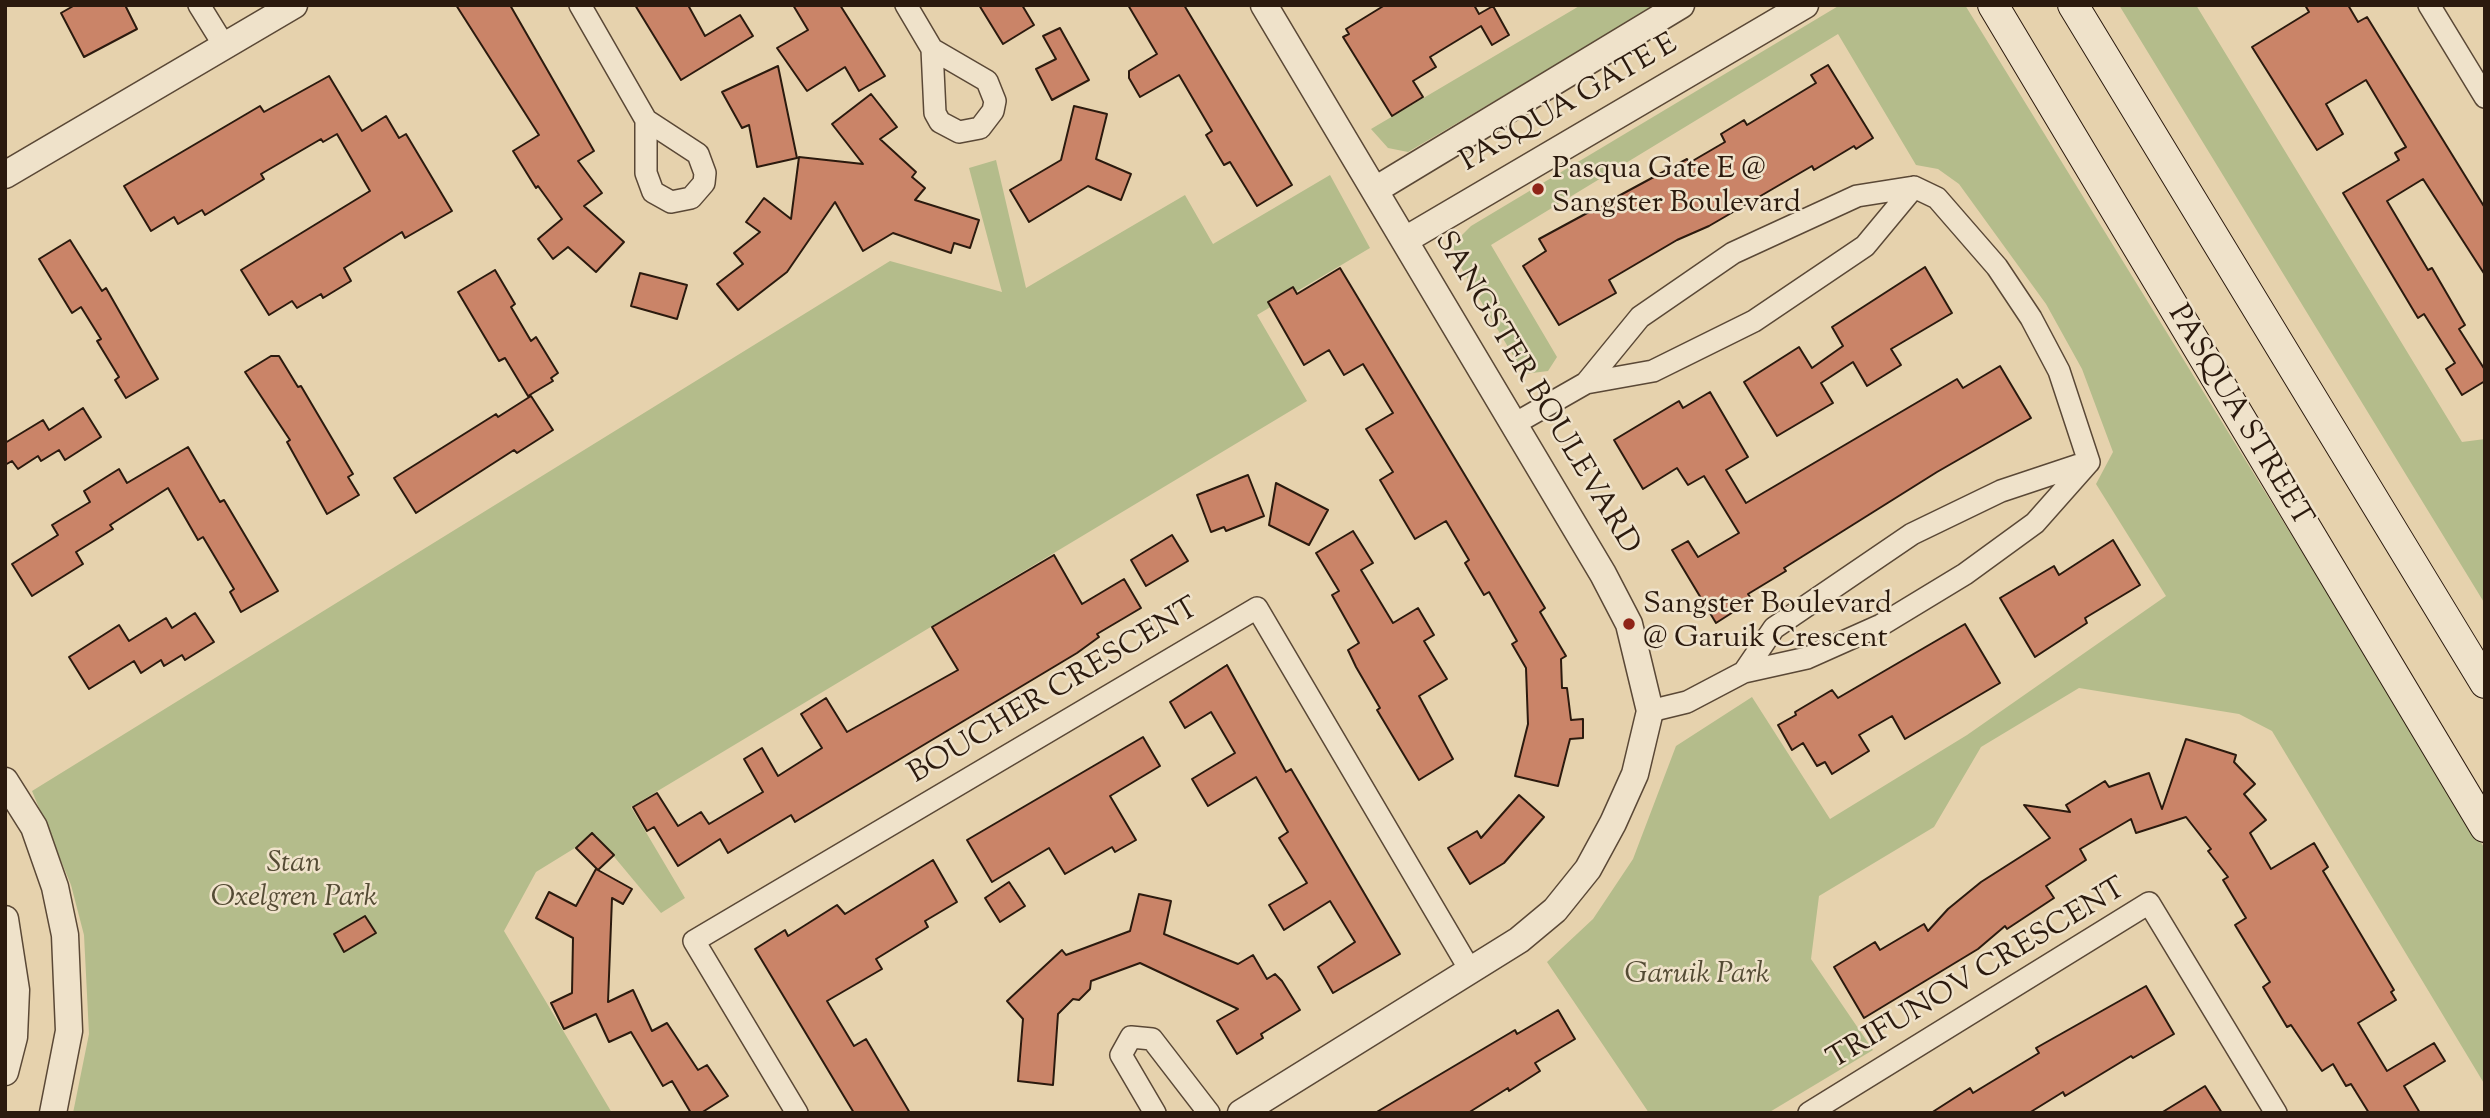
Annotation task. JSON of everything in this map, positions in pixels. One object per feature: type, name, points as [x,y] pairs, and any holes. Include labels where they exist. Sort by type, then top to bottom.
[{"type":"main road","name":"PASQUA STREET","points":[[1993,5],[2485,827]]},
{"type":"main road","points":[[2073,5],[2485,683]]},
{"type":"street","points":[[198,5],[225,47]]},
{"type":"street","points":[[5,175],[294,5]]},
{"type":"street","points":[[580,5],[646,120]]},
{"type":"street","points":[[906,5],[932,49]]},
{"type":"street","name":"PASQUA GATE E","points":[[1375,190],[1681,5]]},
{"type":"street","name":"PASQUA GATE E","points":[[1405,240],[1805,5]]},
{"type":"street","points":[[2429,5],[2485,97]]},
{"type":"street","name":"SANGSTER BOULEVARD","points":[[1241,1113],[1519,940],[1555,910],[1588,869],[1635,774],[1650,711],[1629,624],[1516,423],[1375,190],[1271,8]]},
{"type":"street","points":[[1586,383],[1640,317],[1733,253],[1857,196],[1914,187],[1937,198],[1997,267],[2031,318],[2059,371],[2088,462]]},
{"type":"street","points":[[1516,423],[1586,383],[1653,371],[1755,321],[1865,246],[1914,187]]},
{"type":"street","points":[[1650,711],[1687,702],[1744,672],[1807,658],[1881,625],[1965,575],[2035,523],[2088,462]]},
{"type":"street","points":[[1744,672],[1774,628],[1912,534],[2001,491],[2088,462]]},
{"type":"street","name":"BOUCHER CRESCENT","points":[[797,1113],[694,941],[1257,608],[1470,970]]},
{"type":"street","points":[[5,781],[34,827],[55,887],[65,934],[69,1031],[53,1113]]},
{"type":"street","name":"TRIFUNOV CRESCENT","points":[[1809,1113],[2149,903],[2276,1113]]},
{"type":"street","points":[[5,919],[16,990],[14,1037],[5,1072]]},
{"type":"street","points":[[1155,1113],[1121,1055],[1131,1037],[1152,1039],[1209,1113]]},
{"type":"green space","points":[[1581,5],[1657,5],[1408,152],[1388,148],[1371,129]]},
{"type":"green space","name":"Garuik Park","points":[[1840,5],[1965,5],[2485,849],[2485,1085],[2272,731],[2239,714],[2079,688],[1981,747],[1934,827],[1819,896],[1811,959],[1873,1050],[1768,1113],[1649,1113],[1547,962],[1593,919],[1633,859],[1676,746],[1752,697],[1830,819],[1967,735],[2166,596],[2096,484],[2113,452],[2082,369],[2046,304],[1959,184],[1938,169],[1916,165],[1838,34],[1491,245],[1557,357],[1548,371],[1524,374],[1456,259],[1453,244],[1471,226]]},
{"type":"green space","points":[[2119,5],[2196,5],[2462,442],[2485,439],[2485,604]]},
{"type":"green space","name":"Stan Oxelgren Park","points":[[996,160],[1026,288],[1185,195],[1213,244],[1330,175],[1370,248],[1257,315],[1307,401],[631,807],[685,898],[661,913],[596,835],[536,872],[504,931],[612,1113],[73,1113],[89,1034],[84,935],[71,885],[32,791],[890,261],[1002,292],[969,168]]},
{"type":"building","points":[[75,5],[125,5],[137,29],[84,57],[61,13]]},
{"type":"building","points":[[456,5],[510,5],[594,151],[578,161],[602,193],[584,206],[624,242],[596,272],[568,247],[553,259],[538,239],[562,219],[538,186],[536,188],[513,151],[539,135]]},
{"type":"building","points":[[635,5],[688,5],[705,36],[740,15],[753,36],[681,80]]},
{"type":"building","points":[[793,5],[840,5],[885,76],[859,91],[845,67],[807,91],[777,48],[808,30]]},
{"type":"building","points":[[979,5],[1022,5],[1034,25],[1003,44]]},
{"type":"building","points":[[1128,5],[1184,5],[1292,185],[1257,206],[1230,162],[1224,165],[1206,135],[1212,131],[1179,75],[1140,97],[1129,78],[1129,71],[1157,54]]},
{"type":"building","points":[[1385,5],[1474,5],[1479,14],[1493,6],[1509,35],[1492,45],[1481,26],[1430,57],[1436,67],[1413,81],[1423,97],[1392,116],[1343,37],[1349,34],[1346,29]]},
{"type":"building","points":[[2305,5],[2348,5],[2358,22],[2367,17],[2485,208],[2485,275],[2423,179],[2387,201],[2428,270],[2432,268],[2450,299],[2465,325],[2459,329],[2485,370],[2485,381],[2462,395],[2446,369],[2455,363],[2424,314],[2418,318],[2343,193],[2399,160],[2395,153],[2406,147],[2366,80],[2326,104],[2343,134],[2317,150],[2252,47],[2309,12]]},
{"type":"building","points":[[1060,28],[1089,80],[1052,100],[1036,69],[1056,59],[1043,36]]},
{"type":"building","points":[[1828,65],[1873,138],[1814,170],[1812,166],[1609,280],[1616,293],[1559,325],[1523,266],[1546,251],[1539,239],[1687,159],[1689,163],[1725,142],[1721,134],[1744,120],[1747,125],[1816,83],[1811,75]]},
{"type":"building","points":[[778,66],[797,158],[757,167],[749,125],[742,128],[722,92]]},
{"type":"building","points":[[329,76],[362,131],[386,116],[399,138],[406,134],[452,211],[405,238],[402,232],[344,268],[351,281],[323,298],[321,294],[297,308],[292,301],[269,315],[241,270],[370,191],[337,134],[323,142],[321,139],[261,174],[264,179],[205,215],[202,210],[178,224],[174,217],[151,231],[124,186],[260,106],[264,112]]},
{"type":"building","points":[[871,94],[897,127],[880,139],[916,172],[912,177],[925,188],[915,200],[979,220],[970,248],[954,243],[951,253],[893,233],[863,251],[835,202],[787,272],[738,310],[717,284],[743,264],[734,253],[760,232],[746,222],[764,198],[791,219],[799,157],[863,164],[832,124]]},
{"type":"building","points":[[1074,106],[1107,114],[1096,159],[1131,174],[1121,200],[1088,186],[1029,222],[1010,190],[1061,160]]},
{"type":"building","points":[[70,240],[102,291],[106,288],[158,379],[126,398],[115,380],[119,377],[97,341],[101,339],[81,307],[72,313],[39,259]]},
{"type":"building","points":[[1925,267],[1952,313],[1891,349],[1901,365],[1867,386],[1853,362],[1821,383],[1833,403],[1777,436],[1744,382],[1799,347],[1812,368],[1843,346],[1832,327]]},
{"type":"building","points":[[1340,268],[1545,608],[1540,612],[1566,656],[1561,659],[1562,688],[1567,688],[1571,720],[1583,719],[1583,738],[1570,739],[1558,786],[1515,776],[1528,724],[1526,668],[1512,644],[1517,641],[1489,592],[1484,595],[1465,563],[1469,560],[1446,521],[1415,539],[1380,480],[1393,472],[1366,429],[1393,413],[1363,364],[1344,375],[1329,350],[1304,365],[1268,302],[1293,287],[1297,294]]},
{"type":"building","points":[[495,270],[515,304],[511,307],[531,341],[536,337],[558,373],[551,378],[553,381],[528,396],[505,358],[499,361],[458,292]]},
{"type":"building","points":[[640,273],[687,285],[677,319],[631,306]]},
{"type":"building","points":[[271,356],[279,356],[298,387],[301,386],[353,474],[348,477],[359,495],[327,514],[287,442],[290,440],[245,372]]},
{"type":"building","points":[[2000,366],[2031,418],[1937,472],[1784,568],[1786,571],[1748,594],[1752,600],[1716,623],[1672,550],[1688,541],[1698,557],[1739,533],[1704,476],[1688,485],[1677,468],[1643,489],[1614,440],[1679,401],[1683,408],[1710,392],[1748,457],[1726,470],[1746,503],[1957,379],[1963,388]]},
{"type":"building","points":[[531,396],[553,430],[517,453],[514,450],[416,513],[394,478],[496,414],[498,417]]},
{"type":"building","points":[[83,408],[101,437],[65,460],[59,450],[41,461],[38,456],[18,469],[12,461],[5,465],[5,443],[43,420],[49,430]]},
{"type":"building","points":[[188,447],[220,502],[224,500],[278,591],[241,612],[230,592],[234,589],[203,537],[198,540],[168,488],[110,525],[113,529],[76,552],[83,564],[32,596],[12,564],[58,535],[52,525],[90,502],[84,491],[119,469],[127,483]]},
{"type":"building","points":[[1248,475],[1264,516],[1226,531],[1224,527],[1211,532],[1197,495]]},
{"type":"building","points":[[1276,483],[1328,510],[1309,545],[1269,525]]},
{"type":"building","points":[[1353,531],[1373,563],[1361,570],[1393,623],[1418,608],[1434,635],[1424,641],[1447,679],[1419,696],[1453,759],[1419,780],[1377,710],[1380,708],[1348,650],[1359,643],[1332,595],[1339,591],[1316,553]]},
{"type":"building","points":[[1172,535],[1188,561],[1146,586],[1131,560]]},
{"type":"building","points":[[2113,540],[2140,585],[2085,618],[2087,623],[2035,657],[2000,598],[2054,566],[2059,575]]},
{"type":"building","points":[[1054,555],[1082,604],[1124,579],[1141,608],[1097,634],[1099,637],[1077,653],[795,822],[791,815],[728,853],[720,839],[678,866],[654,827],[647,831],[633,807],[657,793],[678,826],[701,812],[709,824],[763,792],[744,759],[762,748],[778,776],[822,748],[801,714],[826,698],[847,732],[958,670],[932,627]]},
{"type":"building","points":[[195,613],[214,642],[185,660],[182,655],[164,666],[161,660],[141,673],[134,661],[89,689],[69,657],[119,625],[129,641],[166,618],[172,628]]},
{"type":"building","points":[[1965,624],[2000,683],[1905,739],[1892,716],[1859,735],[1869,751],[1832,774],[1825,762],[1817,766],[1803,743],[1792,750],[1778,725],[1796,715],[1795,712],[1832,690],[1838,698]]},
{"type":"building","points":[[1227,665],[1286,772],[1291,769],[1400,954],[1333,993],[1318,967],[1355,942],[1330,901],[1284,930],[1269,905],[1307,883],[1279,838],[1288,832],[1256,777],[1208,806],[1192,779],[1235,753],[1211,712],[1185,728],[1170,702]]},
{"type":"building","points":[[1143,737],[1160,766],[1110,796],[1136,840],[1115,852],[1112,847],[1065,874],[1049,848],[992,882],[967,840]]},
{"type":"building","points":[[2186,739],[2236,755],[2234,762],[2255,784],[2244,794],[2266,820],[2250,833],[2271,869],[2314,843],[2328,867],[2323,871],[2394,990],[2391,992],[2396,1000],[2358,1023],[2387,1071],[2434,1043],[2445,1061],[2404,1086],[2420,1113],[2369,1113],[2351,1084],[2346,1086],[2333,1064],[2322,1071],[2291,1025],[2287,1027],[2263,987],[2270,982],[2235,925],[2246,918],[2223,880],[2228,877],[2208,851],[2211,849],[2186,817],[2136,833],[2131,819],[2080,849],[2086,860],[2046,886],[2054,898],[2007,929],[2005,926],[1978,949],[1864,1018],[1834,967],[1875,942],[1880,950],[1924,924],[1928,931],[1948,909],[1981,882],[2050,838],[2024,805],[2070,812],[2066,805],[2105,781],[2109,787],[2149,773],[2162,809]]},
{"type":"building","points":[[1519,795],[1544,817],[1504,863],[1470,884],[1448,848],[1477,831],[1481,838]]},
{"type":"building","points":[[592,833],[614,855],[598,870],[576,848]]},
{"type":"building","points":[[933,860],[957,902],[925,921],[928,927],[876,959],[882,969],[827,1001],[854,1046],[866,1039],[910,1113],[854,1113],[755,949],[785,930],[788,936],[837,905],[845,914]]},
{"type":"building","points":[[596,869],[632,889],[623,904],[612,898],[608,1002],[633,990],[652,1031],[667,1023],[698,1070],[707,1065],[728,1096],[701,1113],[691,1113],[672,1081],[663,1086],[631,1032],[609,1042],[596,1014],[564,1029],[551,1003],[572,993],[573,938],[536,918],[549,892],[576,906]]},
{"type":"building","points":[[1009,882],[1025,906],[1000,922],[985,898]]},
{"type":"building","points":[[1139,894],[1171,901],[1164,934],[1238,964],[1253,955],[1267,979],[1275,974],[1282,981],[1300,1010],[1261,1034],[1263,1038],[1237,1054],[1217,1021],[1238,1009],[1140,963],[1091,981],[1090,989],[1079,1000],[1073,999],[1058,1014],[1053,1085],[1018,1081],[1023,1019],[1007,1001],[1062,950],[1066,955],[1130,931]]},
{"type":"building","points":[[365,916],[376,933],[344,952],[334,934]]},
{"type":"building","points":[[2146,986],[2174,1034],[2133,1058],[2131,1056],[2065,1096],[2063,1092],[2029,1113],[1931,1113],[1970,1088],[1973,1093],[2039,1053],[2036,1048]]},
{"type":"building","points":[[1558,1010],[1575,1039],[1535,1063],[1540,1071],[1509,1091],[1508,1088],[1468,1113],[1375,1113],[1515,1030],[1517,1034]]},
{"type":"building","points":[[2205,1086],[2222,1113],[2161,1113]]},
{"type":"place","name":"Pasqua Gate E @ Sangster Boulevard","points":[[1538,189]]},
{"type":"place","name":"Sangster Boulevard @ Garuik Crescent","points":[[1629,624]]}]
